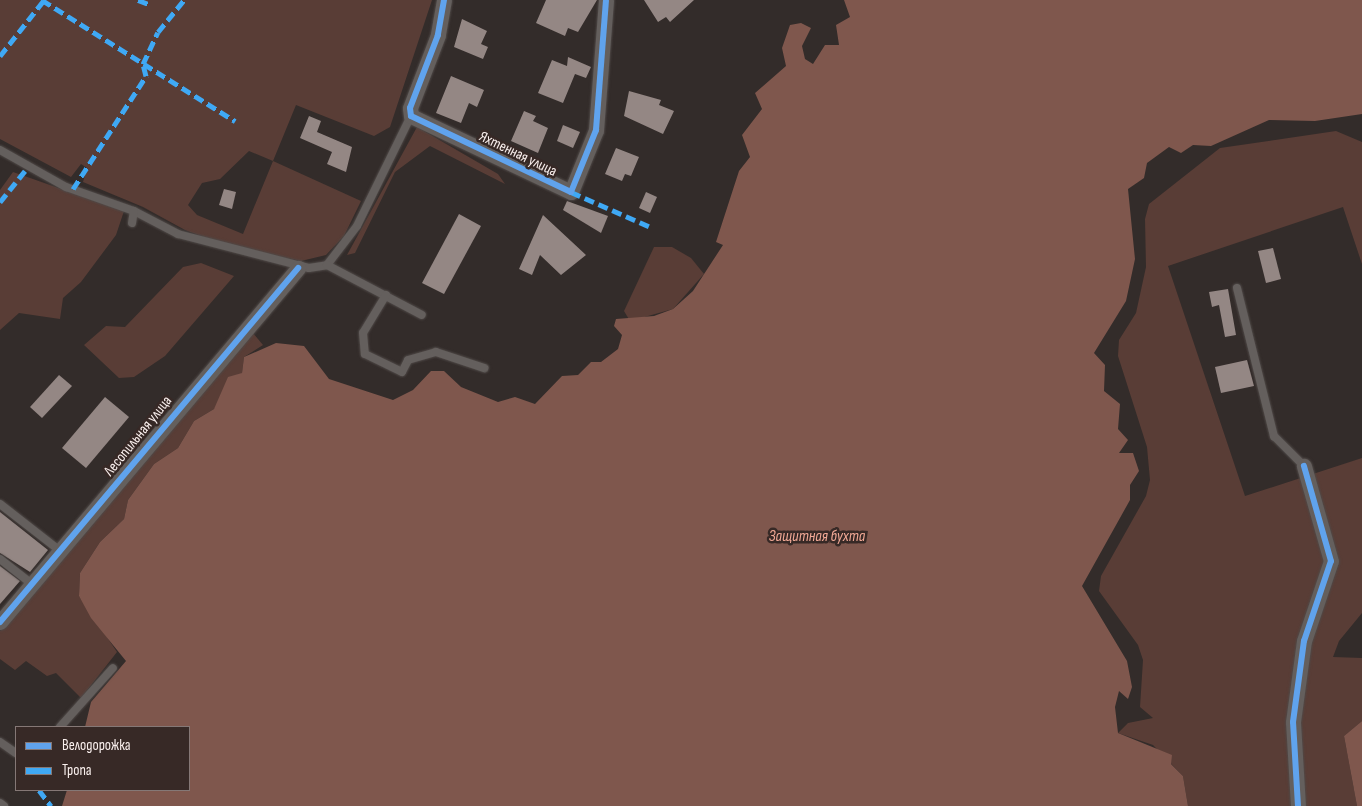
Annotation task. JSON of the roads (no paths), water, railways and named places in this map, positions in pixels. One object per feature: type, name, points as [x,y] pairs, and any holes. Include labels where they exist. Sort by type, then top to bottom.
[{"type":"street","points":[[411,116],[410,108],[438,35],[444,0]]},
{"type":"street","name":"Яхтенная улица","points":[[411,116],[571,192],[596,130],[606,0]]},
{"type":"street","name":"Лесопильная улица","points":[[2,616],[32,584],[298,268]]},
{"type":"street","points":[[1297,799],[1293,722],[1304,641],[1330,562],[1304,466]]},
{"type":"lane","points":[[327,265],[357,226],[411,116]]},
{"type":"lane","points":[[0,150],[66,187],[134,211],[207,244],[298,268],[327,265],[422,315]]},
{"type":"lane","points":[[132,223],[134,211]]},
{"type":"lane","points":[[1237,288],[1274,436],[1304,466]]},
{"type":"lane","points":[[386,295],[363,332],[365,354],[402,372],[408,360],[436,352],[484,368]]},
{"type":"lane","points":[[0,504],[59,550]]},
{"type":"lane","points":[[0,559],[32,584]]},
{"type":"lane","points":[[61,726],[113,668]]},
{"type":"lane","points":[[0,742],[15,752]]},
{"type":"lane","points":[[0,803],[4,806]]},
{"type":"water","name":"Защитная бухта","points":[[844,0],[1362,0],[1362,114],[1315,121],[1269,120],[1211,146],[1193,145],[1181,153],[1169,147],[1147,163],[1144,178],[1128,189],[1135,259],[1126,301],[1094,353],[1105,365],[1104,391],[1120,404],[1118,429],[1128,440],[1119,453],[1133,453],[1139,471],[1130,485],[1130,500],[1082,586],[1127,661],[1132,687],[1128,699],[1119,691],[1115,707],[1118,733],[1172,755],[1171,764],[1183,776],[1188,806],[62,806],[67,791],[190,791],[190,726],[85,726],[91,702],[126,661],[91,618],[79,596],[80,573],[100,542],[124,519],[128,500],[154,464],[178,448],[194,421],[214,409],[228,377],[242,373],[244,357],[276,343],[304,346],[329,379],[393,400],[413,390],[431,371],[444,371],[461,387],[498,402],[515,397],[535,404],[562,376],[578,375],[591,362],[601,362],[618,349],[622,335],[614,326],[616,319],[654,316],[673,309],[693,291],[723,245],[716,242],[739,171],[750,157],[742,135],[762,109],[755,93],[786,66],[782,48],[790,25],[801,23],[811,28],[802,46],[805,59],[813,64],[825,45],[839,45],[836,25],[850,17]]},
{"type":"water","points":[[1362,721],[1362,806],[1357,806],[1344,736]]}]
